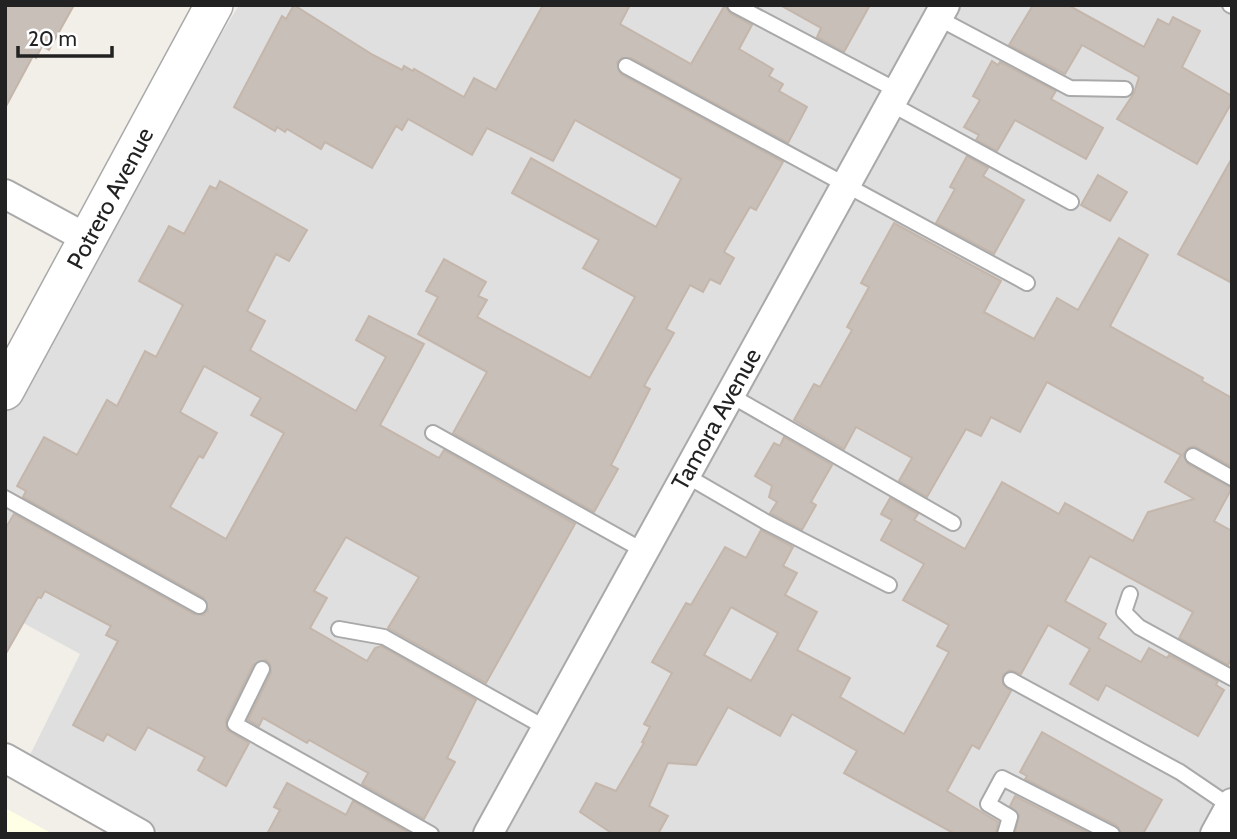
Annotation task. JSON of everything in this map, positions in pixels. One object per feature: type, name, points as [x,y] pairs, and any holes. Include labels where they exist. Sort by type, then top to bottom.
[{"type":"street","name":"Potrero Avenue","points":[[5,391],[209,7]]},
{"type":"street","name":"Tamora Avenue","points":[[488,834],[942,12]]},
{"type":"street","points":[[5,194],[88,239]]},
{"type":"street","points":[[5,758],[140,834]]},
{"type":"street","points":[[1215,834],[1231,804]]},
{"type":"lane","points":[[735,5],[1071,202]]},
{"type":"lane","points":[[942,12],[1070,88],[1125,89]]},
{"type":"lane","points":[[626,66],[1027,283]]},
{"type":"lane","points":[[730,395],[953,523]]},
{"type":"lane","points":[[433,433],[644,551]]},
{"type":"lane","points":[[1193,456],[1232,478]]},
{"type":"lane","points":[[685,475],[766,522],[889,585]]},
{"type":"lane","points":[[5,498],[199,606]]},
{"type":"lane","points":[[1130,594],[1124,612],[1139,627],[1232,678]]},
{"type":"lane","points":[[339,629],[384,637],[546,728]]},
{"type":"lane","points":[[262,669],[235,724],[431,834]]},
{"type":"lane","points":[[1011,680],[1180,772],[1231,804]]},
{"type":"lane","points":[[1005,834],[1010,817],[988,804],[1002,778],[1112,834]]},
{"type":"shaded area","points":[[239,5],[1232,5],[1232,834],[162,834],[27,761],[80,654],[5,613],[5,406],[94,243]]},
{"type":"shaded area","points":[[5,808],[53,834],[5,834]]},
{"type":"building","points":[[5,5],[74,5],[49,50],[42,46],[36,58],[33,56],[5,108]]},
{"type":"building","points":[[294,5],[373,55],[402,70],[404,66],[413,71],[414,69],[464,97],[474,78],[496,90],[543,5],[630,5],[620,24],[691,64],[725,5],[730,13],[752,25],[739,49],[773,69],[769,76],[783,84],[779,91],[807,107],[788,143],[631,58],[622,58],[617,62],[621,74],[783,162],[756,210],[750,207],[724,252],[734,258],[720,284],[710,279],[703,292],[690,285],[666,329],[674,333],[644,386],[650,389],[611,465],[618,469],[594,512],[453,433],[487,372],[418,334],[438,297],[426,291],[444,259],[486,282],[478,296],[487,300],[477,317],[590,378],[635,297],[583,268],[599,240],[512,193],[531,158],[656,227],[681,179],[575,120],[553,161],[487,128],[472,155],[408,119],[402,130],[396,126],[372,168],[325,142],[321,149],[287,129],[285,132],[277,127],[275,131],[234,107],[282,16],[286,19]]},
{"type":"building","points":[[780,5],[870,5],[844,52],[817,37],[821,28]]},
{"type":"building","points":[[1033,5],[1068,5],[1144,47],[1158,19],[1169,25],[1173,17],[1200,31],[1182,67],[1232,96],[1232,102],[1197,164],[1117,119],[1134,93],[1139,77],[1082,45],[1065,74],[1009,45]]},
{"type":"building","points":[[992,61],[998,65],[1000,62],[1056,91],[1051,99],[1103,128],[1086,159],[1015,120],[997,151],[976,140],[979,135],[964,127],[980,100],[973,96]]},
{"type":"building","points":[[967,156],[988,168],[983,176],[1024,200],[994,254],[936,223],[955,189],[950,187]]},
{"type":"building","points":[[1232,158],[1232,283],[1178,254]]},
{"type":"building","points":[[1098,175],[1127,192],[1110,221],[1081,205]]},
{"type":"building","points":[[220,181],[307,230],[289,261],[276,254],[247,311],[265,321],[250,350],[356,411],[386,357],[356,340],[369,316],[424,344],[380,425],[439,458],[444,450],[575,524],[486,683],[388,628],[419,577],[346,537],[314,591],[327,598],[310,628],[367,661],[375,648],[381,646],[476,700],[447,758],[455,762],[424,819],[362,784],[368,773],[263,718],[259,726],[248,720],[271,673],[270,664],[266,660],[253,665],[226,720],[227,730],[249,743],[226,786],[198,770],[205,757],[148,727],[135,750],[107,734],[103,741],[73,725],[118,641],[106,635],[111,626],[45,591],[41,598],[38,597],[5,655],[5,529],[14,514],[194,614],[203,615],[208,610],[204,598],[23,497],[26,491],[17,486],[44,437],[77,455],[107,400],[117,406],[145,351],[156,357],[183,305],[139,281],[169,226],[184,234],[210,186],[216,189]],"holes":[[[204,366],[261,398],[251,415],[284,433],[226,539],[170,507],[199,456],[203,458],[217,433],[180,412]]]},
{"type":"building","points":[[894,223],[1001,281],[984,312],[1034,339],[1057,298],[1078,310],[1119,238],[1148,255],[1110,326],[1203,378],[1202,381],[1232,398],[1232,467],[1194,446],[1188,448],[1183,455],[1188,464],[1232,488],[1214,521],[1232,531],[1232,657],[1228,665],[1179,638],[1193,612],[1090,556],[1065,601],[1106,624],[1098,638],[1141,662],[1149,648],[1167,658],[1169,655],[1218,681],[1216,685],[1224,690],[1198,736],[1106,685],[1098,700],[1070,684],[1090,649],[1048,625],[1021,674],[1010,670],[1003,675],[1003,684],[1011,691],[979,749],[972,745],[947,791],[998,822],[996,834],[955,834],[844,773],[857,751],[792,714],[780,736],[728,707],[696,765],[668,763],[649,806],[668,816],[658,834],[613,834],[580,812],[596,783],[616,791],[644,743],[642,742],[650,727],[644,724],[672,673],[652,662],[686,603],[691,605],[725,547],[746,558],[761,530],[793,547],[783,566],[797,573],[785,595],[817,612],[797,650],[850,678],[840,697],[904,734],[949,652],[937,646],[949,625],[903,600],[924,564],[881,540],[892,520],[881,514],[890,498],[918,514],[914,520],[965,549],[1002,482],[1059,514],[1065,503],[1133,541],[1148,512],[1194,499],[1165,482],[1181,455],[1047,382],[1020,432],[991,417],[981,436],[966,429],[927,497],[899,481],[912,458],[856,427],[844,449],[794,420],[814,384],[820,387],[852,330],[847,327],[869,287],[861,283]],"holes":[[[731,607],[778,633],[751,681],[704,655]]]},
{"type":"building","points":[[784,437],[832,465],[811,502],[816,505],[802,530],[770,513],[777,502],[769,497],[772,486],[755,476],[774,443],[780,446]]},
{"type":"building","points":[[1042,732],[1162,800],[1143,834],[1122,834],[1116,825],[1025,779],[1027,776],[1020,772]]},
{"type":"building","points":[[287,783],[346,815],[353,801],[411,834],[267,834],[280,810],[274,807]]},
{"type":"building","points":[[1015,796],[1090,834],[1015,834],[1019,815],[1010,806]]}]
